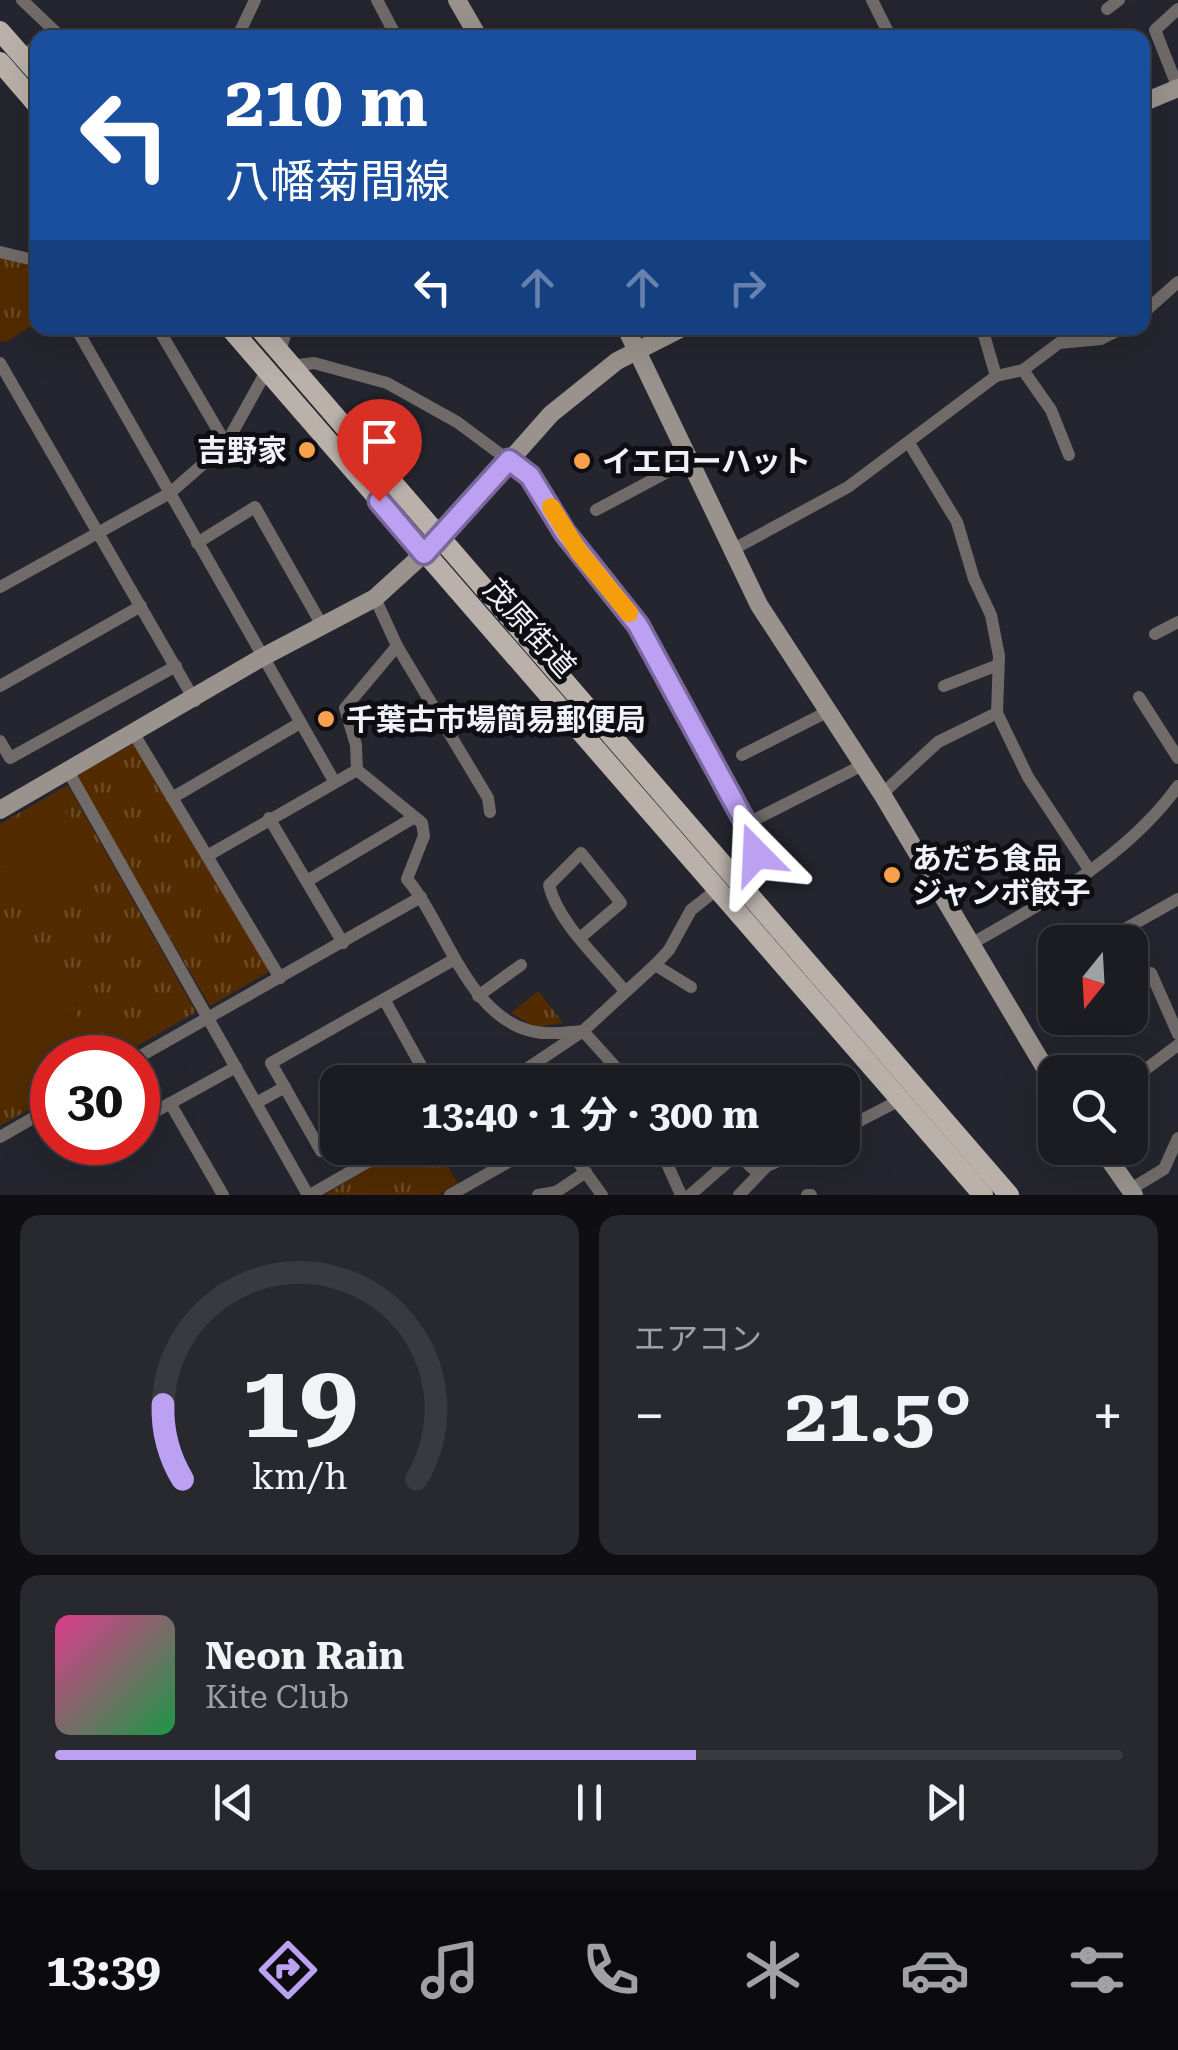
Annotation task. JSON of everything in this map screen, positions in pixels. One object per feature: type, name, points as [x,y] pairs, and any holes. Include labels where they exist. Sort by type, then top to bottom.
[{"type":"main road","points":[[0,31],[30,56]]},
{"type":"main road","points":[[0,62],[30,97]]},
{"type":"main road","name":"茂原街道","points":[[236,335],[424,554],[1009,1195]]},
{"type":"main road","name":"茂原街道","points":[[264,335],[442,537],[983,1195]]},
{"type":"street","points":[[22,0],[48,30]]},
{"type":"street","points":[[241,30],[255,0]]},
{"type":"street","points":[[376,0],[393,30]]},
{"type":"street","points":[[457,0],[474,30]]},
{"type":"street","points":[[872,0],[887,30]]},
{"type":"street","points":[[1107,8],[1119,0]]},
{"type":"street","points":[[1150,100],[1178,88],[1155,30],[1178,9]]},
{"type":"street","points":[[0,252],[30,259]]},
{"type":"street","points":[[1150,307],[1178,282]]},
{"type":"street","points":[[80,335],[334,781]]},
{"type":"street","points":[[162,335],[226,444]]},
{"type":"street","points":[[287,335],[286,359],[387,383],[457,422],[530,476],[565,533],[638,625],[746,824],[756,854],[690,910],[669,950],[655,965],[583,1031],[532,1065]]},
{"type":"street","points":[[631,335],[730,551],[827,712],[882,794],[1038,1056]]},
{"type":"street","points":[[0,810],[196,700],[262,658],[375,598],[442,537],[551,414],[639,347],[666,335]]},
{"type":"street","points":[[984,335],[996,376]]},
{"type":"street","points":[[730,551],[848,487],[996,376],[1023,370],[1059,343],[1109,335]]},
{"type":"street","points":[[0,363],[196,700]]},
{"type":"street","points":[[0,587],[170,492],[226,444],[266,370]]},
{"type":"street","points":[[1023,370],[1052,410],[1069,454]]},
{"type":"street","points":[[909,443],[957,522],[974,578],[991,615],[998,665],[997,714],[1028,777],[1088,868]]},
{"type":"street","points":[[596,510],[690,460]]},
{"type":"street","points":[[197,542],[256,506],[323,627]]},
{"type":"street","points":[[375,598],[397,646],[488,798],[490,812]]},
{"type":"street","points":[[0,686],[141,606]]},
{"type":"street","points":[[1155,634],[1178,622]]},
{"type":"street","points":[[397,646],[345,708],[356,745],[357,770],[422,823],[424,836],[407,880],[422,897],[478,996],[527,1030],[583,1031],[614,1065]]},
{"type":"street","points":[[944,686],[998,665]]},
{"type":"street","points":[[0,741],[10,758],[176,666]]},
{"type":"street","points":[[1139,697],[1178,758]]},
{"type":"street","points":[[742,755],[827,712]]},
{"type":"street","points":[[882,794],[938,742],[997,714]]},
{"type":"street","points":[[172,798],[300,723]]},
{"type":"street","points":[[134,734],[280,978]]},
{"type":"street","points":[[746,824],[864,765]]},
{"type":"street","points":[[207,856],[357,770]]},
{"type":"street","points":[[68,772],[309,1195],[362,1165]]},
{"type":"street","points":[[971,944],[1067,888],[1088,868],[1135,838],[1178,786]]},
{"type":"street","points":[[269,818],[343,944]]},
{"type":"street","points":[[306,882],[412,818]]},
{"type":"street","points":[[581,937],[621,903],[581,853],[549,885],[553,902],[581,937],[624,990]]},
{"type":"street","points":[[160,1045],[422,897]]},
{"type":"street","points":[[1132,925],[1178,899]]},
{"type":"street","points":[[320,1148],[271,1063],[455,959]]},
{"type":"street","points":[[478,996],[521,965]]},
{"type":"street","points":[[655,965],[691,987]]},
{"type":"street","points":[[1151,973],[1178,1034]]},
{"type":"street","points":[[384,999],[421,1065]]},
{"type":"street","points":[[1148,1067],[1178,1045]]},
{"type":"street","points":[[160,1109],[236,1068]]},
{"type":"street","points":[[256,1103],[285,1087]]},
{"type":"street","points":[[860,1121],[902,1099]]},
{"type":"street","points":[[170,1103],[223,1195]]},
{"type":"street","points":[[0,1137],[30,1119]]},
{"type":"street","points":[[1113,1165],[1133,1192],[1164,1169],[1178,1138]]},
{"type":"street","points":[[690,1195],[737,1154],[759,1174]]},
{"type":"street","points":[[450,1195],[503,1165]]},
{"type":"street","points":[[581,1165],[602,1195]]},
{"type":"street","points":[[668,1165],[681,1195]]},
{"type":"street","points":[[739,1195],[759,1174],[776,1165]]},
{"type":"street","points":[[538,1195],[557,1193],[586,1172]]},
{"type":"green space","points":[[0,258],[24,262],[30,269],[30,327],[6,342],[0,341]]},
{"type":"green space","points":[[136,742],[270,971],[210,1006],[75,776]]},
{"type":"green space","points":[[68,785],[196,1012],[156,1035],[30,1035],[30,1109],[0,1126],[0,824]]},
{"type":"green space","points":[[58,798],[99,868],[30,908],[0,856],[0,831]]},
{"type":"green space","points":[[0,936],[43,965],[87,1035],[30,1035],[30,1076],[0,1096]]},
{"type":"green space","points":[[538,991],[563,1023],[535,1027],[511,1013]]},
{"type":"green space","points":[[375,1165],[447,1165],[458,1183],[438,1195],[324,1195]]},
{"type":"slow traffic","points":[[551,507],[565,533],[629,613]]},
{"type":"place","name":"吉野家","points":[[307,450]]},
{"type":"place","name":"イエローハット","points":[[582,461]]},
{"type":"place","name":"千葉古市場簡易郵便局","points":[[326,719]]},
{"type":"place","name":"あだち食品 ジャンボ餃子","points":[[892,875]]},
{"type":"route","points":[[379,501],[424,554],[509,460],[530,476],[565,533],[638,625],[746,824],[756,854]]}]
